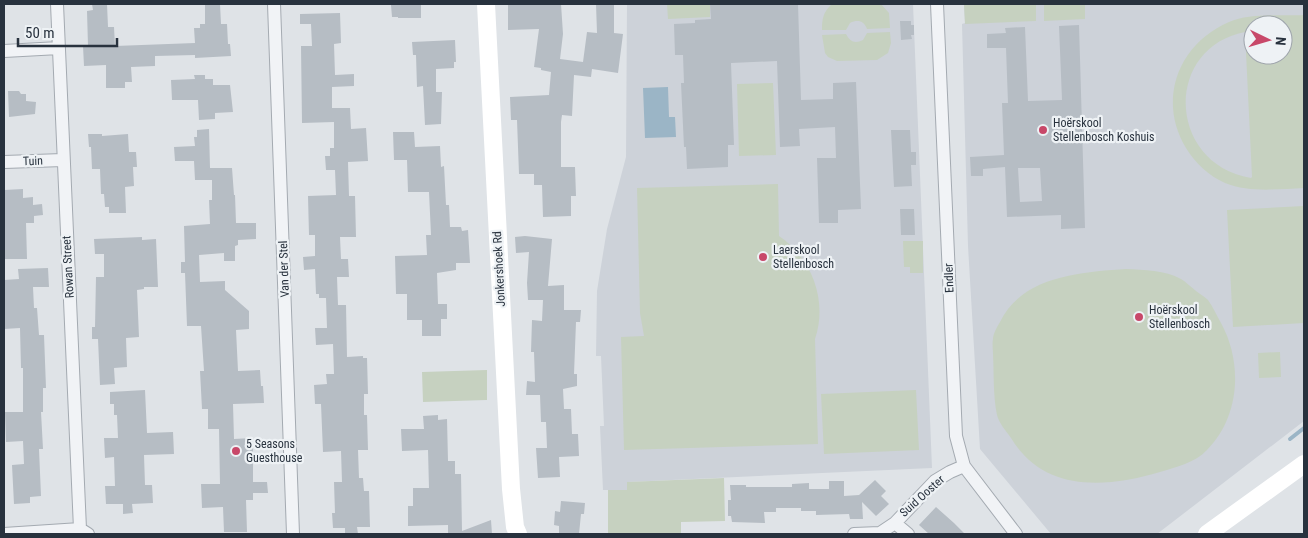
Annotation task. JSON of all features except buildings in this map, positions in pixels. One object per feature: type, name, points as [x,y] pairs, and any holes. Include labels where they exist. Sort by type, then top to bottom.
[{"type":"street","name":"Rowan Street","points":[[57,4],[63,160],[84,532]]},
{"type":"street","name":"Van der Stel","points":[[274,4],[293,534]]},
{"type":"street","name":"Jonkershoek Rd","points":[[486,4],[510,480],[518,534]]},
{"type":"street","name":"Endler","points":[[937,4],[956,436],[964,466],[1016,534]]},
{"type":"street","points":[[4,51],[59,48]]},
{"type":"street","name":"Tuin","points":[[4,162],[63,160]]},
{"type":"street","points":[[1208,534],[1304,464]]},
{"type":"street","name":"Suid Ooster","points":[[854,534],[880,533],[895,523],[935,482],[950,472],[964,466]]},
{"type":"street","points":[[895,523],[908,534]]},
{"type":"street","points":[[4,534],[84,532]]},
{"type":"shaded area","name":"Laerskool Stellenbosch","points":[[627,4],[913,4],[932,468],[628,482],[628,490],[603,490],[600,426],[604,426],[601,356],[596,356],[597,291],[607,229],[626,157]]},
{"type":"shaded area","name":"Hoërskool Stellenbosch","points":[[964,4],[1304,4],[1304,421],[1157,534],[1051,534],[980,449],[968,246],[962,24],[965,23]]},
{"type":"green space","points":[[667,4],[710,4],[710,17],[668,19]]},
{"type":"green space","points":[[832,4],[881,4],[889,13],[890,28],[867,29],[864,24],[858,21],[850,23],[846,30],[822,30],[824,16]]},
{"type":"green space","points":[[964,4],[1036,4],[1036,21],[965,24]]},
{"type":"green space","points":[[1044,4],[1085,4],[1085,19],[1044,21]]},
{"type":"green space","points":[[1293,15],[1304,15],[1304,188],[1254,189],[1225,183],[1213,177],[1198,164],[1186,148],[1177,130],[1173,111],[1173,93],[1178,75],[1185,59],[1197,44],[1211,32],[1229,22],[1243,18],[1243,33],[1218,42],[1200,60],[1189,82],[1186,106],[1191,130],[1203,152],[1223,168],[1251,178],[1247,65],[1293,65]]},
{"type":"green space","points":[[890,32],[891,43],[888,53],[877,60],[837,61],[828,57],[825,53],[822,35],[846,34],[849,39],[858,42],[863,40],[867,33]]},
{"type":"green space","points":[[773,83],[776,155],[739,156],[737,84]]},
{"type":"green space","points":[[778,184],[779,236],[791,245],[808,268],[818,296],[820,310],[819,325],[815,339],[818,444],[624,450],[621,337],[644,336],[640,313],[637,188]]},
{"type":"green space","points":[[1304,206],[1304,323],[1233,327],[1227,210]]},
{"type":"green space","points":[[903,241],[923,241],[923,273],[910,273],[910,267],[904,267]]},
{"type":"green space","points":[[1126,269],[1154,271],[1175,276],[1208,300],[1221,323],[1233,355],[1235,389],[1232,406],[1218,437],[1207,450],[1185,464],[1160,472],[1119,481],[1078,482],[1058,477],[1041,469],[1025,456],[999,421],[994,393],[994,335],[1010,307],[1023,295],[1038,286],[1054,279],[1072,275]]},
{"type":"green space","points":[[1280,352],[1281,377],[1259,378],[1258,353]]},
{"type":"green space","points":[[487,370],[487,400],[423,402],[422,372]]},
{"type":"green space","points":[[916,390],[919,450],[824,454],[821,394]]},
{"type":"green space","points":[[724,478],[725,521],[681,522],[681,534],[608,534],[608,490],[627,490],[627,482]]},
{"type":"water","points":[[668,87],[669,117],[675,117],[676,137],[645,138],[643,88]]},
{"type":"waterway","points":[[1290,439],[1304,428]]},
{"type":"place","name":"Hoërskool Stellenbosch Koshuis","points":[[1043,130]]},
{"type":"place","name":"Laerskool Stellenbosch","points":[[763,257]]},
{"type":"place","name":"Hoërskool Stellenbosch","points":[[1139,317]]},
{"type":"place","name":"5 Seasons Guesthouse","points":[[236,451]]}]
